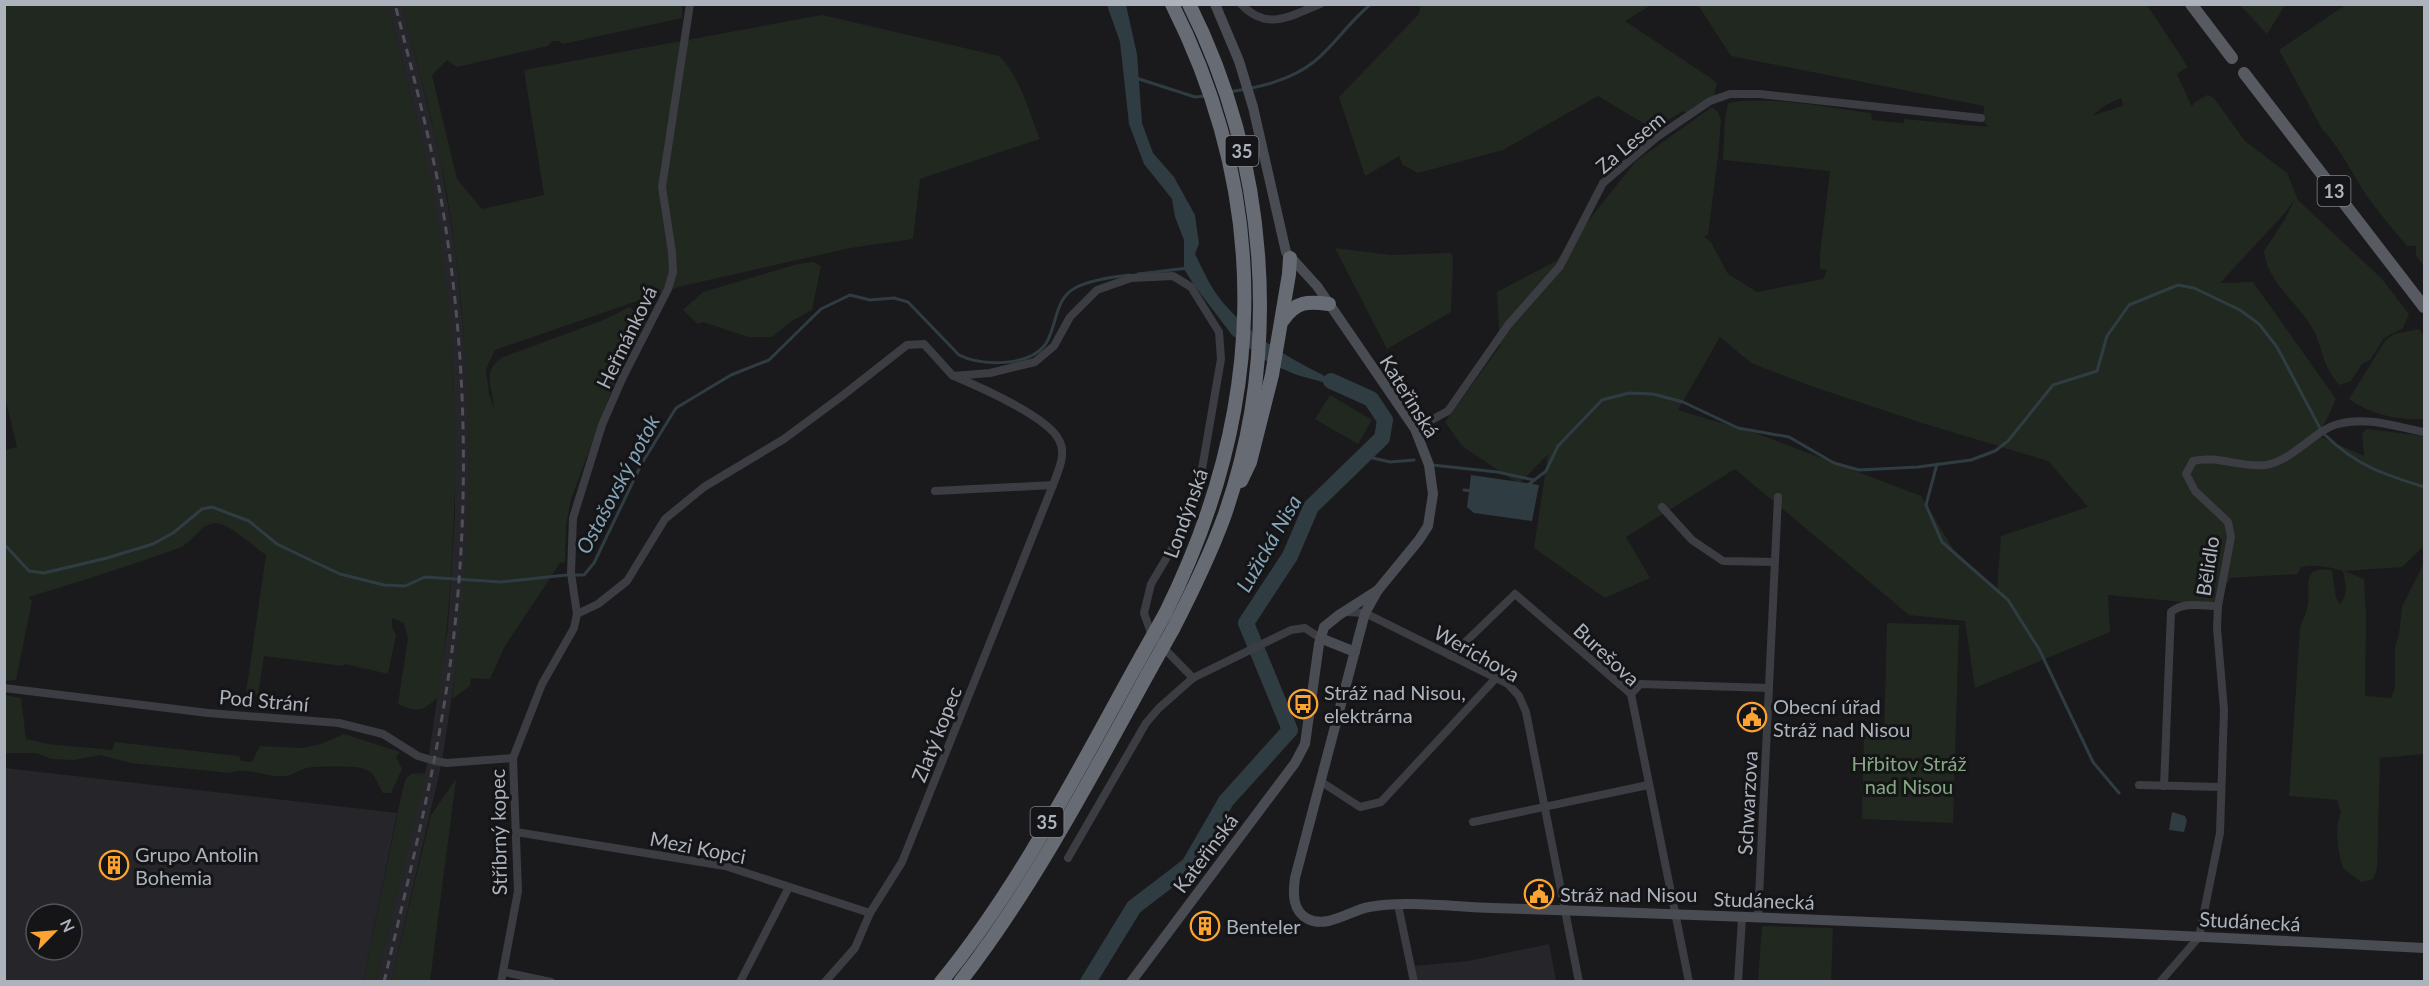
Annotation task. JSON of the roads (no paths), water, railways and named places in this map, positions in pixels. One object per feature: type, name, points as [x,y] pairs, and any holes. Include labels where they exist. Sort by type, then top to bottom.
[{"type":"highway","name":"Londýnská","points":[[940,981],[959,959],[1004,895],[1165,614],[1202,533],[1221,472],[1233,418],[1242,352],[1245,295],[1241,225],[1226,146],[1202,69],[1172,4]]},
{"type":"highway","name":"Londýnská","points":[[960,981],[1033,877],[1173,629],[1212,548],[1224,515],[1245,437],[1257,364],[1261,306],[1256,228],[1240,142],[1216,64],[1189,4]]},
{"type":"highway","points":[[1224,515],[1250,462],[1272,375],[1290,258]]},
{"type":"highway","points":[[1281,321],[1299,304],[1310,302],[1329,304]]},
{"type":"main road","points":[[2191,4],[2232,58]]},
{"type":"main road","name":"13","points":[[2244,74],[2424,307]]},
{"type":"street","name":"Heřmánková","points":[[577,614],[571,573],[573,518],[602,425],[622,379],[668,289],[673,272],[662,187],[690,4]]},
{"type":"street","points":[[1215,4],[1246,84],[1269,176],[1283,245],[1290,258]]},
{"type":"street","points":[[1241,4],[1257,17],[1276,21],[1320,4]]},
{"type":"street","name":"Za Lesem","points":[[1414,429],[1448,411],[1508,325],[1560,266],[1603,183],[1657,137],[1710,101],[1730,94],[1760,94],[1981,118]]},
{"type":"street","name":"Kateřinská","points":[[1131,981],[1295,763],[1305,744],[1320,638],[1324,627],[1378,590],[1428,526],[1433,494],[1429,465],[1414,429],[1317,286],[1290,258]]},
{"type":"street","points":[[953,376],[990,374],[1035,362],[1054,346],[1070,317],[1097,290],[1131,278],[1173,276],[1191,287],[1219,332],[1221,359],[1202,469],[1179,537],[1151,584],[1144,614],[1152,636],[1193,678]]},
{"type":"street","name":"Zlatý kopec","points":[[577,614],[598,604],[627,581],[665,519],[673,512],[704,487],[784,439],[907,345],[924,344],[953,376],[991,392],[1044,424],[1060,440],[1062,458],[1053,485],[902,862],[870,913],[855,948],[825,981]]},
{"type":"street","name":"Bělidlo","points":[[2199,936],[2220,833],[2224,710],[2217,628],[2218,606],[2229,554],[2230,530],[2228,522],[2195,491],[2186,474],[2193,461],[2206,458],[2239,465],[2268,465],[2285,458],[2336,424],[2364,421],[2424,432]]},
{"type":"street","points":[[935,491],[1053,485]]},
{"type":"street","name":"Schwarzova","points":[[1758,918],[1778,497]]},
{"type":"street","points":[[1662,507],[1692,540],[1723,561],[1775,562]]},
{"type":"street","name":"Studánecká","points":[[1378,590],[1365,613],[1296,878],[1293,894],[1298,909],[1306,918],[1320,922],[1368,907],[1398,905],[1675,914],[2424,948]]},
{"type":"street","name":"Burešova","points":[[1451,656],[1515,594],[1631,694],[1689,981]]},
{"type":"street","points":[[2164,786],[2171,612],[2177,607],[2187,605],[2218,606]]},
{"type":"street","name":"Werichova","points":[[1346,612],[1365,613],[1508,684],[1520,696],[1526,712],[1579,981]]},
{"type":"street","name":"Stříbrný kopec","points":[[501,981],[518,891],[513,758],[542,684],[574,627],[577,614]]},
{"type":"street","points":[[1068,858],[1146,723],[1159,708],[1193,678],[1291,630],[1305,628],[1320,638],[1355,652]]},
{"type":"street","points":[[1320,781],[1360,807],[1381,802],[1496,678]]},
{"type":"street","points":[[1631,694],[1640,684],[1769,688]]},
{"type":"street","name":"Pod Strání","points":[[4,688],[208,712],[339,723],[383,734],[418,756],[441,762],[513,758]]},
{"type":"street","points":[[1473,822],[1648,785]]},
{"type":"street","points":[[2139,785],[2221,787]]},
{"type":"street","name":"Mezi Kopci","points":[[516,832],[725,866],[870,913]]},
{"type":"street","points":[[740,981],[789,887]]},
{"type":"street","points":[[1398,905],[1414,981]]},
{"type":"street","points":[[1738,981],[1742,918]]},
{"type":"street","points":[[2160,981],[2199,936]]},
{"type":"street","points":[[504,972],[551,981]]},
{"type":"waterway","points":[[1229,92],[1274,82],[1305,68],[1315,61],[1371,4]]},
{"type":"waterway","points":[[1136,78],[1195,97],[1205,96]]},
{"type":"waterway","name":"Ostašovský potok","points":[[1138,274],[1188,268]]},
{"type":"waterway","name":"Ostašovský potok","points":[[575,575],[584,575],[594,563],[642,463],[676,408],[731,375],[769,360],[821,309],[850,295],[870,300],[894,298],[908,302],[959,355],[979,361],[1016,361],[1037,352],[1045,345],[1059,306],[1068,293],[1081,285],[1094,281],[1129,275]]},
{"type":"waterway","points":[[1528,485],[1546,471],[1558,446],[1602,400],[1629,393],[1653,394],[1683,402],[1738,428],[1789,437],[1834,463],[1859,470],[1918,467],[1971,460],[1995,451],[2008,441],[2053,385],[2097,371],[2107,336],[2129,305],[2178,285],[2194,288],[2240,310],[2259,324],[2277,347],[2321,430]]},
{"type":"waterway","name":"Lužická Nisa","points":[[1088,982],[1134,907],[1189,865],[1226,801],[1290,730],[1246,623],[1290,556],[1311,507],[1382,438],[1385,420],[1371,399],[1331,381]]},
{"type":"waterway","points":[[2325,435],[2348,454],[2371,468],[2424,487]]},
{"type":"waterway","points":[[1364,456],[1390,462],[1414,460]]},
{"type":"waterway","points":[[1937,464],[1926,505],[1942,542],[2008,600],[2039,649],[2093,762],[2119,793]]},
{"type":"waterway","points":[[1432,465],[1497,472],[1534,480]]},
{"type":"waterway","points":[[1464,490],[1472,491]]},
{"type":"waterway","name":"Ostašovský potok","points":[[4,544],[29,571],[44,573],[153,544],[173,533],[202,509],[212,507],[249,521],[277,544],[340,574],[384,585],[405,586],[425,577],[501,582],[567,575]]},
{"type":"railway","points":[[384,982],[425,805],[449,670],[460,571],[463,463],[460,354],[448,246],[430,146],[395,4]]},
{"type":"place","name":"Stráž nad Nisou, elektrárna","points":[[1303,704]]},
{"type":"place","name":"Obecní úřad Stráž nad Nisou","points":[[1752,717]]},
{"type":"place","name":"Grupo Antolin Bohemia","points":[[114,865]]},
{"type":"place","name":"Stráž nad Nisou","points":[[1539,894]]},
{"type":"place","name":"Benteler","points":[[1205,926]]},
{"type":"park label","name":"Hřbitov Stráž nad Nisou","points":[[1909,774]]}]
